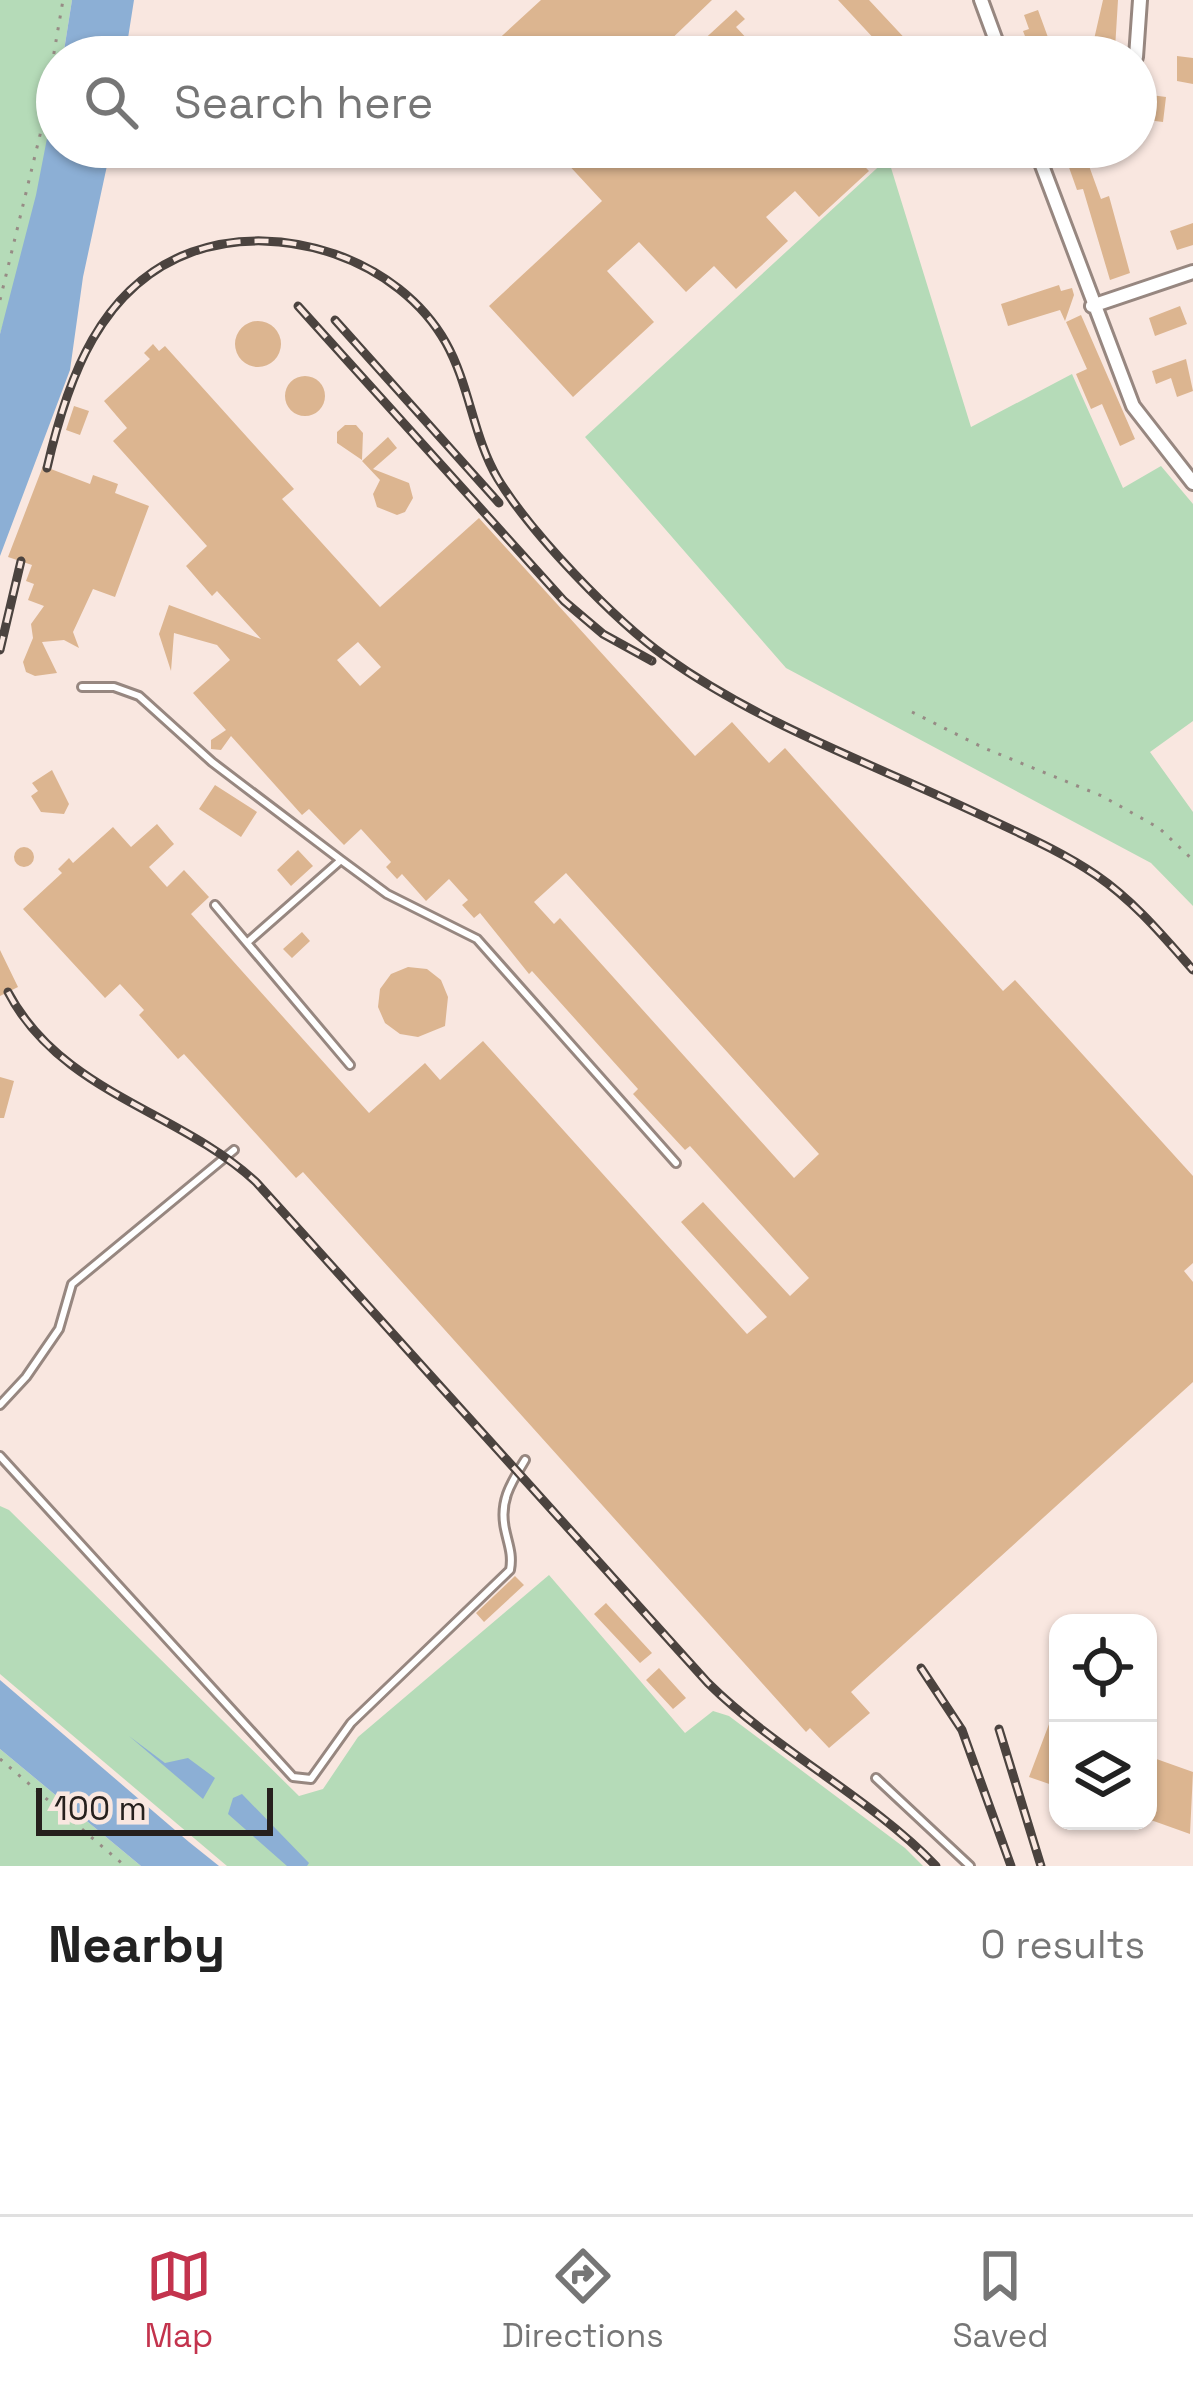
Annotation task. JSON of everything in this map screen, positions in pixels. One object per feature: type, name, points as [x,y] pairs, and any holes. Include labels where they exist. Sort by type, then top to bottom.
[{"type":"street","points":[[981,0],[994,36]]},
{"type":"street","points":[[1138,36],[1141,0]]},
{"type":"street","points":[[1043,168],[1132,406],[1193,483]]},
{"type":"street","points":[[1092,306],[1193,272]]},
{"type":"lane","points":[[82,687],[114,687],[139,696],[212,762],[340,860],[387,893],[477,939],[676,1163]]},
{"type":"lane","points":[[248,942],[340,860]]},
{"type":"lane","points":[[215,905],[350,1065]]},
{"type":"lane","points":[[0,1405],[59,1329],[72,1284],[234,1150]]},
{"type":"lane","points":[[0,1456],[293,1778],[311,1779],[351,1723],[510,1570],[504,1507],[508,1488],[525,1460]]},
{"type":"lane","points":[[876,1778],[970,1866]]},
{"type":"path","points":[[58,36],[64,0]]},
{"type":"path","points":[[0,300],[36,152]]},
{"type":"path","points":[[912,712],[984,748],[1102,796],[1159,828],[1193,860]]},
{"type":"path","points":[[0,1759],[125,1866]]},
{"type":"green space","points":[[0,0],[72,0],[66,36],[36,36],[36,168],[44,168],[0,334]]},
{"type":"green space","points":[[877,168],[891,168],[971,427],[1072,374],[1123,488],[1161,466],[1193,504],[1193,721],[1150,752],[1193,812],[1193,906],[1151,863],[786,668],[585,437]]},
{"type":"green space","points":[[0,1506],[299,1796],[323,1789],[358,1737],[549,1575],[685,1733],[713,1711],[729,1716],[923,1866],[227,1866],[0,1674]]},
{"type":"green space","points":[[0,1749],[141,1866],[0,1866]]},
{"type":"water","points":[[72,0],[134,0],[128,36],[66,36]]},
{"type":"water","points":[[41,168],[106,168],[83,277],[70,370],[0,556],[0,334]]},
{"type":"water","points":[[0,1680],[219,1866],[141,1866],[0,1749]]},
{"type":"water","points":[[129,1736],[165,1763],[188,1758],[215,1778],[203,1799]]},
{"type":"water","points":[[242,1794],[307,1866],[287,1866],[228,1814],[233,1798]]},
{"type":"building","points":[[541,0],[712,0],[674,36],[502,36]]},
{"type":"building","points":[[838,0],[869,0],[903,36],[871,36]]},
{"type":"building","points":[[1103,0],[1118,0],[1116,36],[1095,36]]},
{"type":"building","points":[[736,10],[745,19],[736,27],[744,36],[708,36]]},
{"type":"building","points":[[1038,10],[1048,36],[1025,36],[1023,31],[1029,29],[1024,15]]},
{"type":"building","points":[[1177,56],[1193,58],[1193,84],[1177,81]]},
{"type":"building","points":[[1157,96],[1166,97],[1163,122],[1157,121]]},
{"type":"building","points":[[571,168],[869,171],[819,217],[795,191],[766,217],[788,241],[736,289],[714,266],[686,292],[639,242],[607,271],[654,322],[573,397],[489,306],[602,201]]},
{"type":"building","points":[[1069,168],[1090,168],[1101,199],[1109,196],[1130,273],[1110,280],[1083,189],[1077,190]]},
{"type":"building","points":[[1193,223],[1193,245],[1177,250],[1170,231]]},
{"type":"building","points":[[1059,285],[1061,291],[1072,288],[1074,295],[1065,321],[1060,310],[1008,326],[1001,304]]},
{"type":"building","points":[[1180,306],[1187,324],[1155,336],[1149,318]]},
{"type":"building","points":[[1081,315],[1135,439],[1120,446],[1102,404],[1091,409],[1076,374],[1087,369],[1066,322]]},
{"type":"building","points":[[258,321],[274,328],[281,344],[274,360],[258,367],[242,360],[235,344],[242,328]]},
{"type":"building","points":[[153,344],[159,351],[165,346],[294,489],[282,499],[380,607],[479,518],[695,756],[732,722],[769,763],[785,748],[1003,991],[1015,980],[1193,1176],[1193,1263],[1184,1271],[1193,1282],[1193,1382],[851,1692],[870,1713],[829,1748],[810,1728],[806,1732],[303,1172],[296,1178],[184,1054],[178,1059],[139,1015],[144,1010],[120,984],[105,998],[23,909],[62,873],[58,869],[69,858],[73,863],[113,827],[131,847],[157,824],[174,844],[149,867],[167,887],[184,870],[209,897],[191,914],[369,1113],[425,1063],[440,1080],[483,1041],[747,1334],[767,1317],[681,1222],[703,1202],[790,1296],[809,1278],[690,1146],[685,1150],[633,1094],[638,1089],[532,971],[529,974],[480,913],[474,918],[462,905],[468,900],[449,879],[426,901],[402,874],[397,879],[386,867],[391,862],[361,829],[344,845],[309,809],[302,815],[231,736],[221,750],[211,749],[211,740],[226,730],[193,693],[230,660],[217,645],[174,633],[171,671],[159,634],[169,605],[261,639],[217,591],[212,596],[186,566],[207,546],[113,441],[127,428],[104,401],[150,359],[144,353]],"holes":[[[358,642],[381,667],[360,686],[337,660]],[[566,873],[819,1154],[794,1178],[560,918],[554,924],[534,902]]]},
{"type":"building","points":[[1186,359],[1193,391],[1177,397],[1171,378],[1156,384],[1152,371]]},
{"type":"building","points":[[305,376],[319,382],[325,396],[319,410],[305,416],[291,410],[285,396],[291,382]]},
{"type":"building","points":[[74,406],[89,411],[80,435],[66,430]]},
{"type":"building","points":[[345,425],[356,425],[363,433],[362,460],[337,443],[337,432]]},
{"type":"building","points":[[388,437],[397,448],[373,469],[409,483],[413,498],[405,512],[397,515],[377,507],[373,494],[380,480],[362,461]]},
{"type":"building","points":[[43,466],[90,484],[93,475],[118,484],[115,493],[149,506],[115,597],[93,589],[73,632],[79,648],[64,640],[42,642],[57,673],[35,676],[26,672],[23,662],[33,638],[31,624],[44,606],[28,600],[34,584],[26,581],[32,565],[8,557]]},
{"type":"building","points":[[52,770],[69,804],[64,814],[41,812],[31,796],[38,791],[32,783]]},
{"type":"building","points":[[215,785],[257,812],[241,837],[199,809]]},
{"type":"building","points":[[24,847],[34,857],[24,867],[14,857]]},
{"type":"building","points":[[298,850],[313,866],[291,886],[277,870]]},
{"type":"building","points":[[302,932],[310,941],[292,958],[283,949]]},
{"type":"building","points":[[0,950],[18,987],[0,996]]},
{"type":"building","points":[[408,967],[427,969],[441,980],[448,997],[445,1026],[418,1037],[400,1034],[385,1023],[378,1007],[380,989],[391,974]]},
{"type":"building","points":[[0,1077],[14,1081],[4,1118],[0,1118]]},
{"type":"building","points":[[515,1576],[524,1585],[484,1622],[476,1613]]},
{"type":"building","points":[[606,1603],[652,1653],[640,1663],[594,1614]]},
{"type":"building","points":[[659,1668],[686,1698],[673,1709],[646,1680]]},
{"type":"building","points":[[1049,1724],[1049,1784],[1029,1777]]},
{"type":"building","points":[[1157,1759],[1193,1772],[1190,1834],[1157,1822]]},
{"type":"railway","points":[[47,468],[77,370],[92,339],[133,287],[192,252],[227,243],[263,241],[335,254],[399,289],[425,314],[454,359],[498,479],[552,549],[645,641],[741,704],[1083,866],[1135,908],[1193,970]]},
{"type":"railway","points":[[298,306],[564,601],[603,634],[652,661]]},
{"type":"railway","points":[[335,320],[499,503]]},
{"type":"railway","points":[[0,650],[21,561]]},
{"type":"railway","points":[[8,992],[31,1026],[89,1078],[192,1136],[256,1182],[708,1683],[764,1731],[883,1818],[936,1866]]},
{"type":"railway","points":[[921,1668],[962,1730],[1011,1866]]},
{"type":"railway","points":[[999,1729],[1041,1866]]}]
